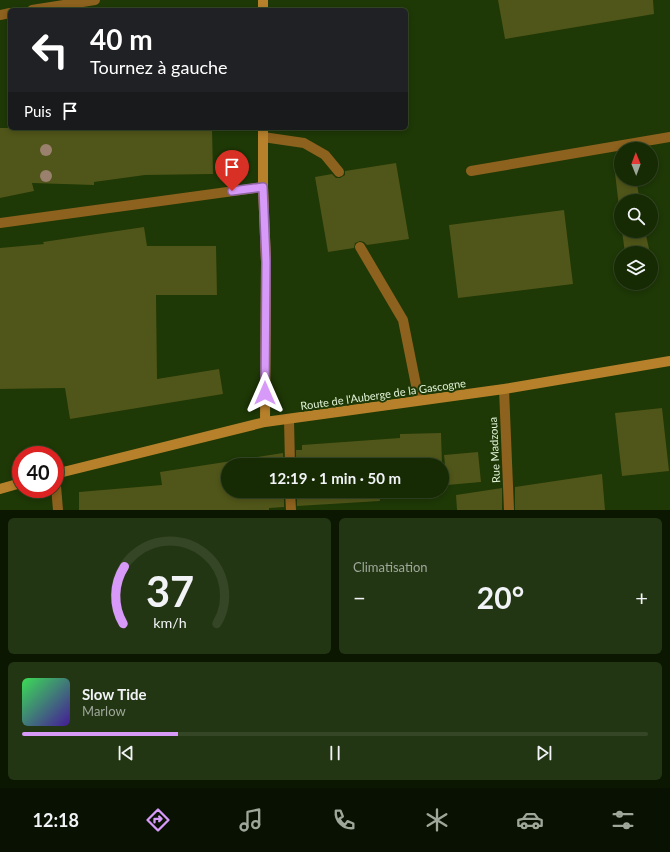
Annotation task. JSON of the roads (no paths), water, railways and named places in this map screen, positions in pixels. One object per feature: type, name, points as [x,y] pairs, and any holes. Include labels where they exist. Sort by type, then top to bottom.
[{"type":"street","points":[[45,8],[95,0]]},
{"type":"street","points":[[265,422],[266,262],[263,187],[263,132],[304,143],[325,155],[340,172]]},
{"type":"street","points":[[471,170],[670,137]]},
{"type":"street","points":[[0,223],[263,187]]},
{"type":"street","points":[[360,246],[403,320],[419,400]]},
{"type":"street","name":"Route de l'Auberge de la Gascogne","points":[[64,472],[265,422],[504,389],[670,361]]},
{"type":"street","name":"Rue Madzoua","points":[[504,389],[509,510]]},
{"type":"street","points":[[289,419],[290,458]]},
{"type":"street","points":[[0,489],[12,486]]},
{"type":"street","points":[[57,498],[58,510]]},
{"type":"street","points":[[290,498],[290,510]]}]
